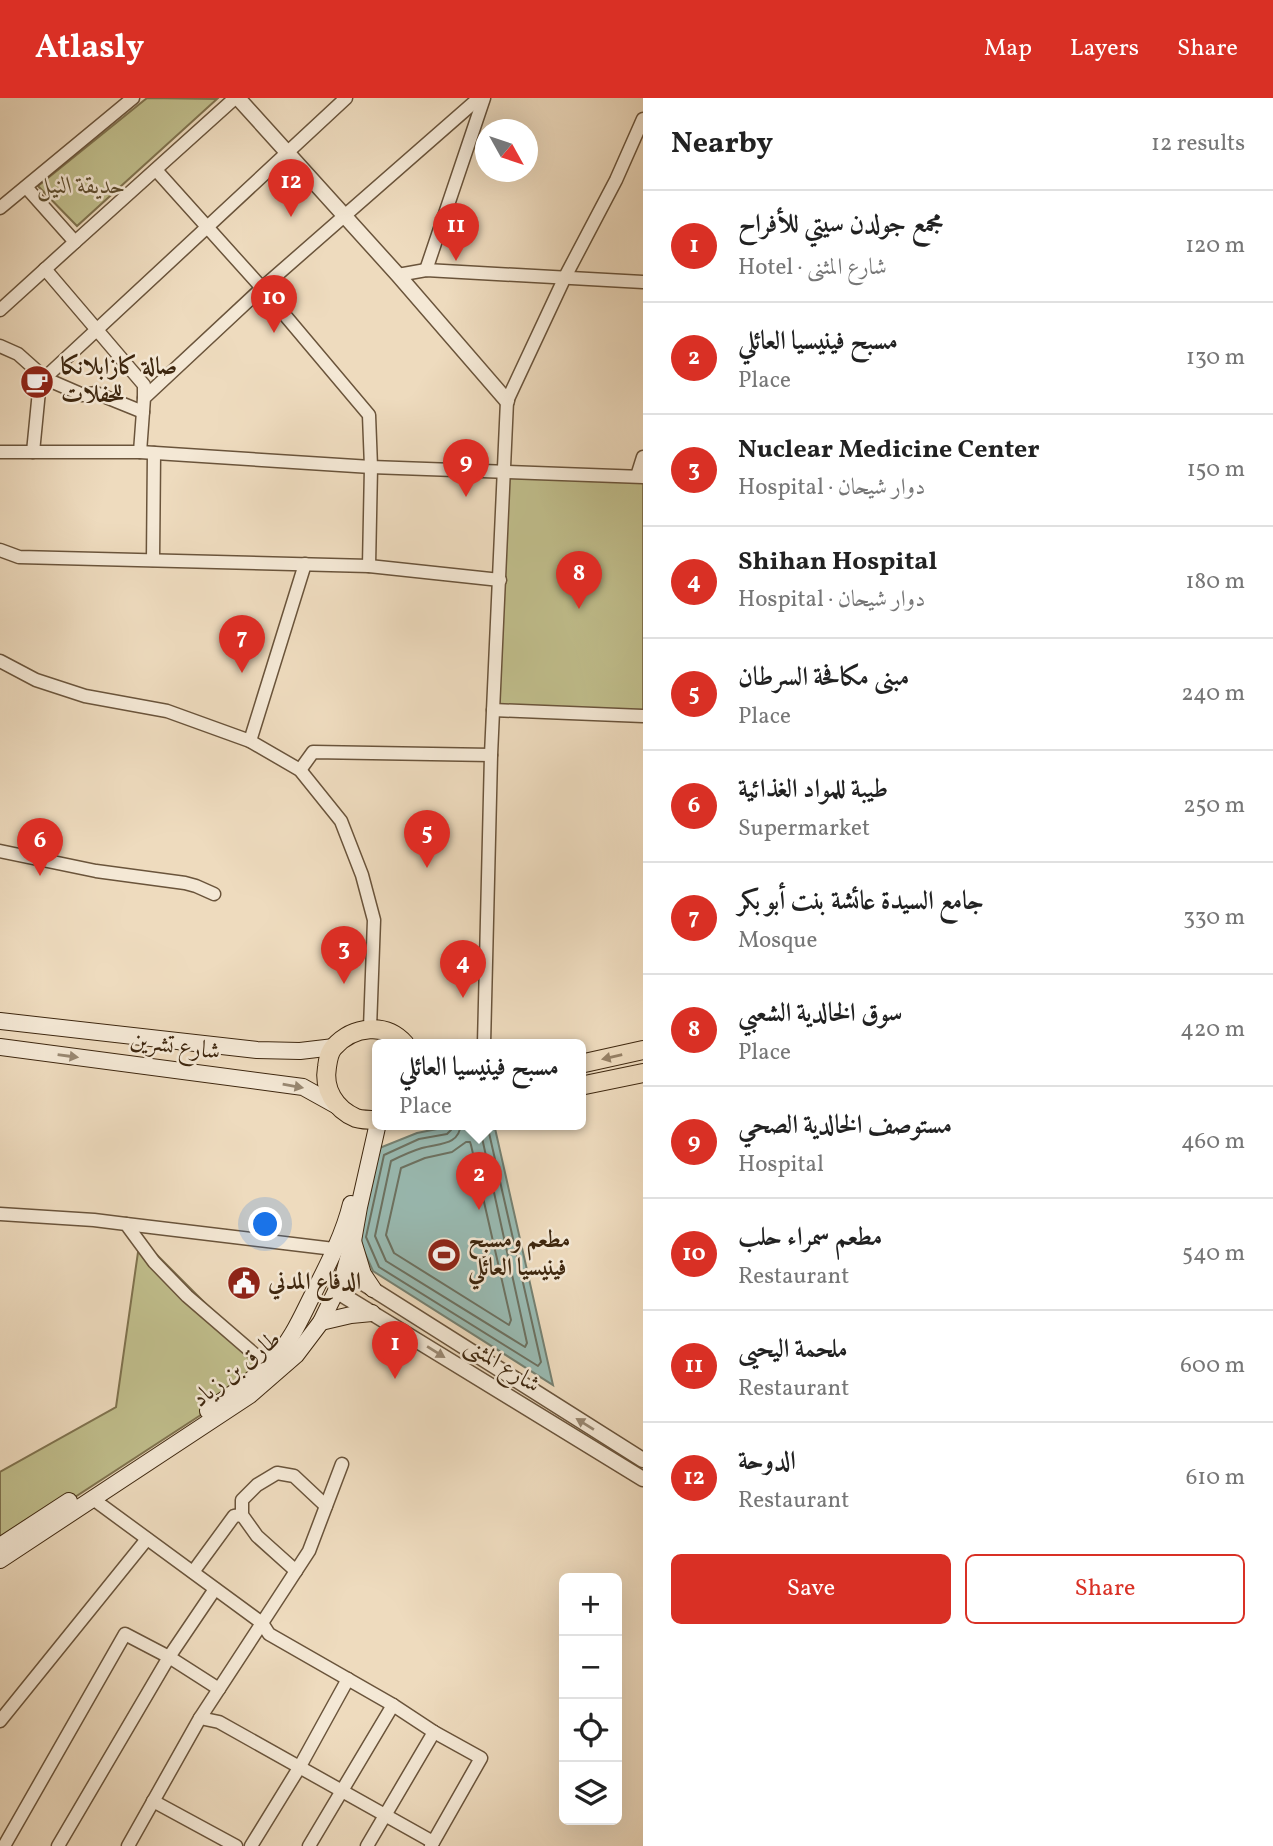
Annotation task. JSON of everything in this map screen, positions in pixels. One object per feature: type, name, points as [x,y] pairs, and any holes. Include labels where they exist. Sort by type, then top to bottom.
[{"type":"main road","points":[[0,1021],[257,1051],[300,1051],[334,1047]]},
{"type":"main road","points":[[372,1121],[358,1119],[338,1108],[328,1093],[325,1077],[329,1056],[334,1047],[355,1031],[370,1028],[391,1033],[399,1039]]},
{"type":"main road","name":"شارع تشرين","points":[[0,1047],[303,1087],[338,1108]]},
{"type":"main road","points":[[586,1063],[643,1050]]},
{"type":"main road","points":[[586,1085],[643,1073]]},
{"type":"main road","points":[[322,1277],[331,1289],[342,1266],[347,1218],[372,1130]]},
{"type":"main road","points":[[0,1546],[213,1408],[267,1365],[296,1329],[322,1277],[342,1266],[363,1274],[373,1289]]},
{"type":"main road","name":"طارق بن زياد","points":[[0,1560],[250,1395],[296,1355],[321,1322],[342,1266]]},
{"type":"main road","points":[[321,1322],[372,1313]]},
{"type":"street","points":[[0,208],[132,98]]},
{"type":"street","points":[[0,310],[237,98],[398,275],[507,401]]},
{"type":"street","points":[[144,398],[262,288],[481,98]]},
{"type":"street","points":[[426,270],[481,98]]},
{"type":"street","points":[[33,452],[39,391],[48,375],[341,100]]},
{"type":"street","points":[[484,1039],[491,755],[507,401],[565,277],[616,180],[643,119]]},
{"type":"street","points":[[156,170],[262,288],[369,415],[369,566]]},
{"type":"street","points":[[26,187],[75,242]]},
{"type":"street","points":[[45,269],[144,385],[140,452]]},
{"type":"street","points":[[398,275],[426,270],[643,282]]},
{"type":"street","points":[[0,346],[18,354],[46,379],[83,395],[96,393],[143,412]]},
{"type":"street","points":[[0,452],[140,452],[371,467],[640,477],[643,457]]},
{"type":"street","points":[[153,561],[154,453]]},
{"type":"street","points":[[0,550],[19,557],[369,566],[499,580]]},
{"type":"street","points":[[250,741],[304,564]]},
{"type":"street","points":[[0,661],[36,680],[85,696],[167,711],[250,741],[300,770],[341,821],[362,875],[374,920],[370,1028]]},
{"type":"street","points":[[493,710],[643,716]]},
{"type":"street","points":[[300,770],[313,752],[491,755]]},
{"type":"street","points":[[0,851],[96,871],[185,883],[214,894]]},
{"type":"street","points":[[0,1214],[126,1224],[342,1266]]},
{"type":"street","points":[[126,1224],[154,1262],[187,1296],[267,1365]]},
{"type":"street","name":"شارع المثنى","points":[[342,1266],[373,1289],[643,1460]]},
{"type":"street","name":"شارع المثنى","points":[[342,1266],[372,1313],[643,1479]]},
{"type":"street","points":[[128,1846],[200,1718],[309,1551],[342,1464]]},
{"type":"street","points":[[296,1571],[257,1536],[242,1515],[242,1500],[257,1485],[277,1473],[293,1476],[326,1506]]},
{"type":"street","points":[[93,1499],[262,1623],[269,1634],[481,1759],[432,1844],[219,1722],[200,1718]]},
{"type":"street","points":[[193,1572],[234,1516],[242,1515]]},
{"type":"street","points":[[0,1721],[147,1539]]},
{"type":"street","points":[[58,1846],[169,1657],[215,1588]]},
{"type":"street","points":[[4,1846],[125,1634],[169,1657],[219,1689]]},
{"type":"street","points":[[251,1846],[299,1768],[348,1679]]},
{"type":"street","points":[[309,1846],[393,1705]]},
{"type":"street","points":[[367,1846],[434,1732]]},
{"type":"street","points":[[153,1801],[236,1846]]},
{"type":"green space","name":"حديقة النيل","points":[[147,98],[217,99],[77,226],[38,186]]},
{"type":"green space","points":[[505,472],[643,477],[643,716],[493,710]]},
{"type":"green space","points":[[140,1238],[267,1365],[213,1407],[0,1546],[0,1472],[116,1407]]},
{"type":"water","name":"مطعم ومسبح فينيسيا العائلي","points":[[432,1130],[495,1130],[553,1385],[373,1271],[358,1238],[377,1149]]},
{"type":"place","name":"الدوحة","points":[[291,217]]},
{"type":"place","name":"ملحمة اليحيى","points":[[456,261]]},
{"type":"place","name":"مطعم سمراء حلب","points":[[274,333]]},
{"type":"place","name":"صالة كازابلانكا للحفلات","points":[[37,382]]},
{"type":"place","name":"مستوصف الخالدية الصحي","points":[[466,497]]},
{"type":"place","name":"سوق الخالدية الشعبي","points":[[579,609]]},
{"type":"place","name":"جامع السيدة عائشة بنت أبو بكر","points":[[242,673]]},
{"type":"place","name":"مبنى مكافحة السرطان","points":[[427,868]]},
{"type":"place","name":"طيبة للمواد الغذائية","points":[[40,876]]},
{"type":"place","name":"Nuclear Medicine Center","points":[[344,984]]},
{"type":"place","name":"Shihan Hospital","points":[[463,998]]},
{"type":"place","name":"مسبح فينيسيا العائلي","points":[[479,1210]]},
{"type":"place","name":"مطعم ومسبح فينيسيا العائلي","points":[[444,1255]]},
{"type":"place","name":"الدفاع المدني","points":[[244,1283]]},
{"type":"place","name":"مجمع جولدن سيتي للأفراح","points":[[395,1379]]}]
